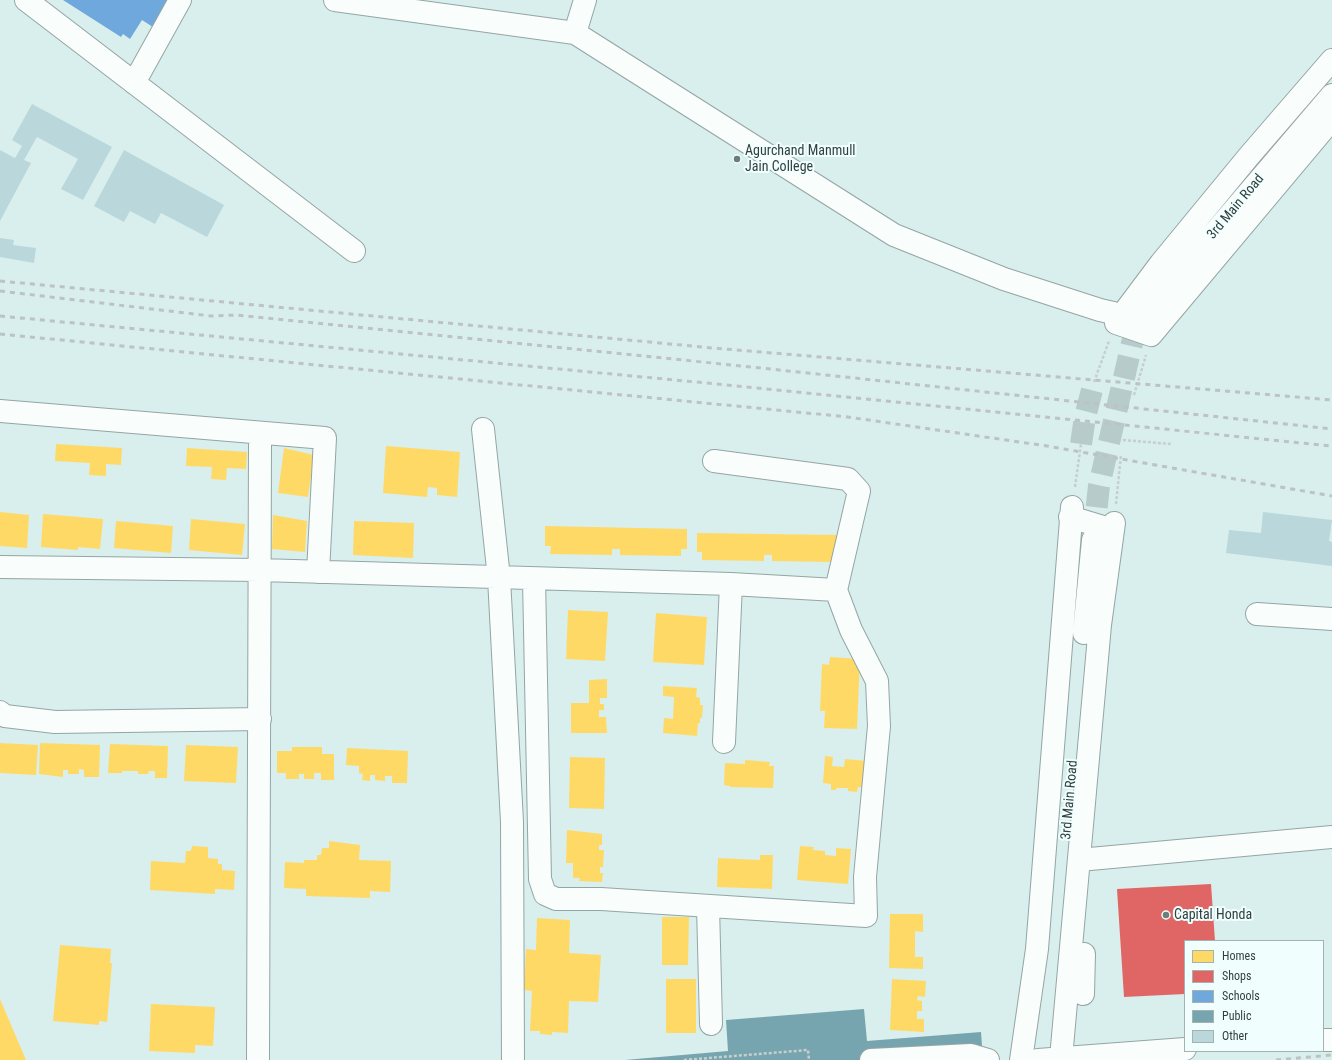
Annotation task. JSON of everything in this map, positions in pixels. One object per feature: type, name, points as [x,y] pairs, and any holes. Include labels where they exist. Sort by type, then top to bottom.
[{"type":"street","points":[[26,0],[354,251]]},
{"type":"street","points":[[134,83],[180,0]]},
{"type":"street","points":[[335,0],[575,33],[894,235],[1004,279],[1100,310],[1133,323]]},
{"type":"street","points":[[575,33],[584,0]]},
{"type":"street","points":[[1133,323],[1161,263],[1249,156],[1332,60]]},
{"type":"street","name":"3rd Main Road","points":[[1133,323],[1332,95]]},
{"type":"street","points":[[1133,323],[1322,146],[1332,119]]},
{"type":"street","points":[[0,411],[325,438],[318,572]]},
{"type":"street","points":[[483,429],[499,578],[512,822],[513,1060]]},
{"type":"street","points":[[258,1060],[260,445]]},
{"type":"street","points":[[534,580],[540,879],[545,894],[556,899],[602,899],[866,916],[865,877],[879,726],[876,681],[851,630],[836,590],[859,491],[848,479],[714,461]]},
{"type":"street","points":[[1021,1060],[1037,949],[1071,512],[1113,526],[1100,625],[1084,860],[1083,994]]},
{"type":"street","name":"3rd Main Road","points":[[1049,1059],[1093,540]]},
{"type":"street","points":[[0,567],[260,570],[534,580],[731,584],[836,590]]},
{"type":"street","points":[[724,742],[731,584]]},
{"type":"street","points":[[1257,614],[1332,618]]},
{"type":"street","points":[[0,712],[5,716],[55,722],[260,719]]},
{"type":"street","points":[[1084,860],[1332,837]]},
{"type":"street","points":[[1084,860],[1049,1059],[1184,1049]]},
{"type":"street","points":[[708,906],[711,1024]]},
{"type":"street","points":[[871,1060],[971,1055],[988,1060]]},
{"type":"path","points":[[1094,382],[1133,323]]},
{"type":"path","points":[[1133,323],[1134,395]]},
{"type":"path","points":[[1123,440],[1171,444]]},
{"type":"path","points":[[1071,512],[1081,444]]},
{"type":"path","points":[[1113,526],[1121,455]]},
{"type":"path","points":[[684,1060],[808,1050],[809,1060]]},
{"type":"building: Homes","points":[[56,444],[122,448],[121,465],[106,464],[106,476],[89,475],[90,463],[55,461]]},
{"type":"building: Homes","points":[[386,446],[460,452],[457,497],[437,495],[437,488],[428,487],[427,497],[383,493]]},
{"type":"building: Homes","points":[[187,448],[247,452],[246,469],[227,468],[226,480],[211,479],[212,467],[186,466]]},
{"type":"building: Homes","points":[[284,448],[314,455],[308,497],[278,493]]},
{"type":"building: Homes","points":[[0,512],[29,515],[27,548],[0,546]]},
{"type":"building: Homes","points":[[43,514],[103,519],[100,549],[78,547],[78,550],[41,547]]},
{"type":"building: Homes","points":[[273,515],[307,521],[305,552],[272,549]]},
{"type":"building: Homes","points":[[191,519],[245,524],[242,555],[189,550]]},
{"type":"building: Homes","points":[[116,521],[173,526],[171,553],[114,548]]},
{"type":"building: Homes","points":[[354,521],[414,523],[413,558],[353,555]]},
{"type":"building: Homes","points":[[545,526],[687,529],[687,549],[681,549],[681,556],[620,555],[620,549],[612,549],[612,555],[550,554],[551,546],[545,546]]},
{"type":"building: Homes","points":[[697,533],[839,535],[833,562],[772,561],[772,555],[764,555],[764,561],[702,560],[702,552],[697,552]]},
{"type":"building: Homes","points":[[568,610],[608,612],[605,661],[566,659]]},
{"type":"building: Homes","points":[[656,613],[707,617],[704,665],[653,662]]},
{"type":"building: Homes","points":[[830,657],[860,659],[857,729],[824,728],[825,711],[820,711],[822,664],[829,665]]},
{"type":"building: Homes","points":[[607,679],[607,698],[600,698],[600,704],[604,704],[604,710],[599,710],[599,717],[606,717],[607,733],[571,733],[571,703],[589,703],[589,680]]},
{"type":"building: Homes","points":[[663,686],[697,688],[696,697],[700,698],[700,705],[703,705],[702,718],[700,718],[700,723],[698,723],[697,736],[663,733],[664,718],[673,719],[674,697],[663,696]]},
{"type":"building: Homes","points":[[0,743],[38,745],[36,775],[0,773]]},
{"type":"building: Homes","points":[[40,743],[100,745],[99,777],[84,777],[84,770],[79,769],[79,774],[68,774],[68,770],[63,770],[63,777],[39,774]]},
{"type":"building: Homes","points":[[110,744],[168,746],[167,778],[155,778],[155,771],[149,771],[148,774],[138,774],[138,771],[108,773]]},
{"type":"building: Homes","points":[[186,745],[238,747],[236,783],[184,781]]},
{"type":"building: Homes","points":[[292,747],[322,747],[322,754],[334,754],[334,780],[321,780],[321,773],[314,773],[314,779],[304,779],[304,774],[299,774],[299,779],[286,779],[286,773],[277,773],[277,751],[292,751]]},
{"type":"building: Homes","points":[[347,748],[408,751],[407,783],[392,783],[392,776],[385,776],[385,781],[375,780],[375,775],[370,775],[370,781],[362,780],[363,774],[359,773],[359,766],[346,765]]},
{"type":"building: Homes","points":[[825,756],[833,757],[832,766],[844,767],[845,759],[867,761],[864,787],[858,787],[857,792],[848,791],[848,788],[836,788],[836,790],[831,790],[831,784],[823,783]]},
{"type":"building: Homes","points":[[570,757],[605,758],[604,809],[569,808]]},
{"type":"building: Homes","points":[[745,760],[770,762],[769,766],[774,766],[773,788],[730,787],[724,785],[725,763],[745,764]]},
{"type":"building: Homes","points":[[567,830],[602,834],[602,845],[599,845],[599,850],[604,850],[603,867],[600,867],[600,873],[603,873],[602,882],[579,881],[580,878],[573,878],[573,863],[566,863]]},
{"type":"building: Homes","points":[[329,841],[360,845],[359,860],[391,861],[390,892],[370,891],[370,898],[306,896],[306,889],[284,888],[285,862],[304,863],[304,860],[317,860],[317,855],[321,855],[322,848],[329,848]]},
{"type":"building: Homes","points":[[192,846],[208,847],[208,858],[218,859],[218,864],[222,864],[222,870],[235,871],[234,890],[215,889],[215,894],[150,890],[151,861],[185,863],[186,851],[191,851]]},
{"type":"building: Homes","points":[[800,846],[814,847],[813,850],[825,851],[825,855],[836,856],[836,848],[851,849],[848,884],[797,880]]},
{"type":"building: Homes","points":[[760,855],[773,855],[772,889],[717,887],[718,858],[760,860]]},
{"type":"building: Homes","points":[[890,914],[923,914],[923,932],[915,931],[915,957],[923,957],[923,969],[889,968]]},
{"type":"building: Homes","points":[[662,917],[689,917],[688,965],[662,965]]},
{"type":"building: Homes","points":[[537,918],[570,920],[569,953],[601,955],[598,1002],[569,1001],[568,1033],[552,1032],[552,1035],[540,1034],[540,1031],[530,1031],[532,991],[524,990],[526,949],[536,950]]},
{"type":"building: Homes","points":[[60,945],[111,949],[110,963],[112,963],[107,1022],[99,1021],[99,1025],[53,1021]]},
{"type":"building: Homes","points":[[666,979],[696,979],[696,1033],[666,1033]]},
{"type":"building: Homes","points":[[892,979],[926,981],[925,997],[918,996],[917,1000],[922,1001],[922,1011],[917,1011],[917,1019],[924,1019],[924,1032],[890,1030]]},
{"type":"building: Homes","points":[[0,999],[26,1060],[0,1060]]},
{"type":"building: Homes","points":[[151,1004],[215,1007],[213,1046],[195,1045],[195,1053],[149,1051]]},
{"type":"building: Shops","name":"Capital Honda","points":[[1211,884],[1215,940],[1184,940],[1184,994],[1124,997],[1117,889]]},
{"type":"building: Schools","points":[[63,0],[175,0],[156,29],[142,20],[130,39],[123,34],[121,37]]},
{"type":"building: Public","points":[[864,1009],[867,1041],[981,1032],[983,1060],[625,1060],[728,1051],[726,1020]]},
{"type":"building: Other","points":[[32,104],[112,147],[83,200],[61,189],[78,159],[37,137],[24,160],[31,163],[0,221],[0,150],[15,158],[22,146],[12,140]]},
{"type":"building: Other","points":[[124,150],[224,205],[207,237],[161,213],[155,224],[130,211],[124,222],[94,206]]},
{"type":"building: Other","points":[[0,238],[14,240],[13,245],[36,248],[34,263],[0,257]]},
{"type":"building: Other","points":[[1263,512],[1332,520],[1329,541],[1332,542],[1332,566],[1226,553],[1229,530],[1261,533]]},
{"type":"tunnel","points":[[1093,540],[1099,486],[1132,343],[1141,319]]},
{"type":"tunnel","points":[[1081,444],[1085,417],[1094,382]]},
{"type":"railway","points":[[0,281],[713,348],[1332,400]]},
{"type":"railway","points":[[0,291],[211,316],[237,315],[742,366],[1332,429]]},
{"type":"railway","points":[[0,316],[717,384],[1332,446]]},
{"type":"railway","points":[[0,334],[848,417],[1047,446],[1332,496]]},
{"type":"railway","points":[[1276,1060],[1332,1055]]},
{"type":"place","name":"Agurchand Manmull Jain College","points":[[737,159]]},
{"type":"place","name":"Capital Honda","points":[[1166,915]]}]
